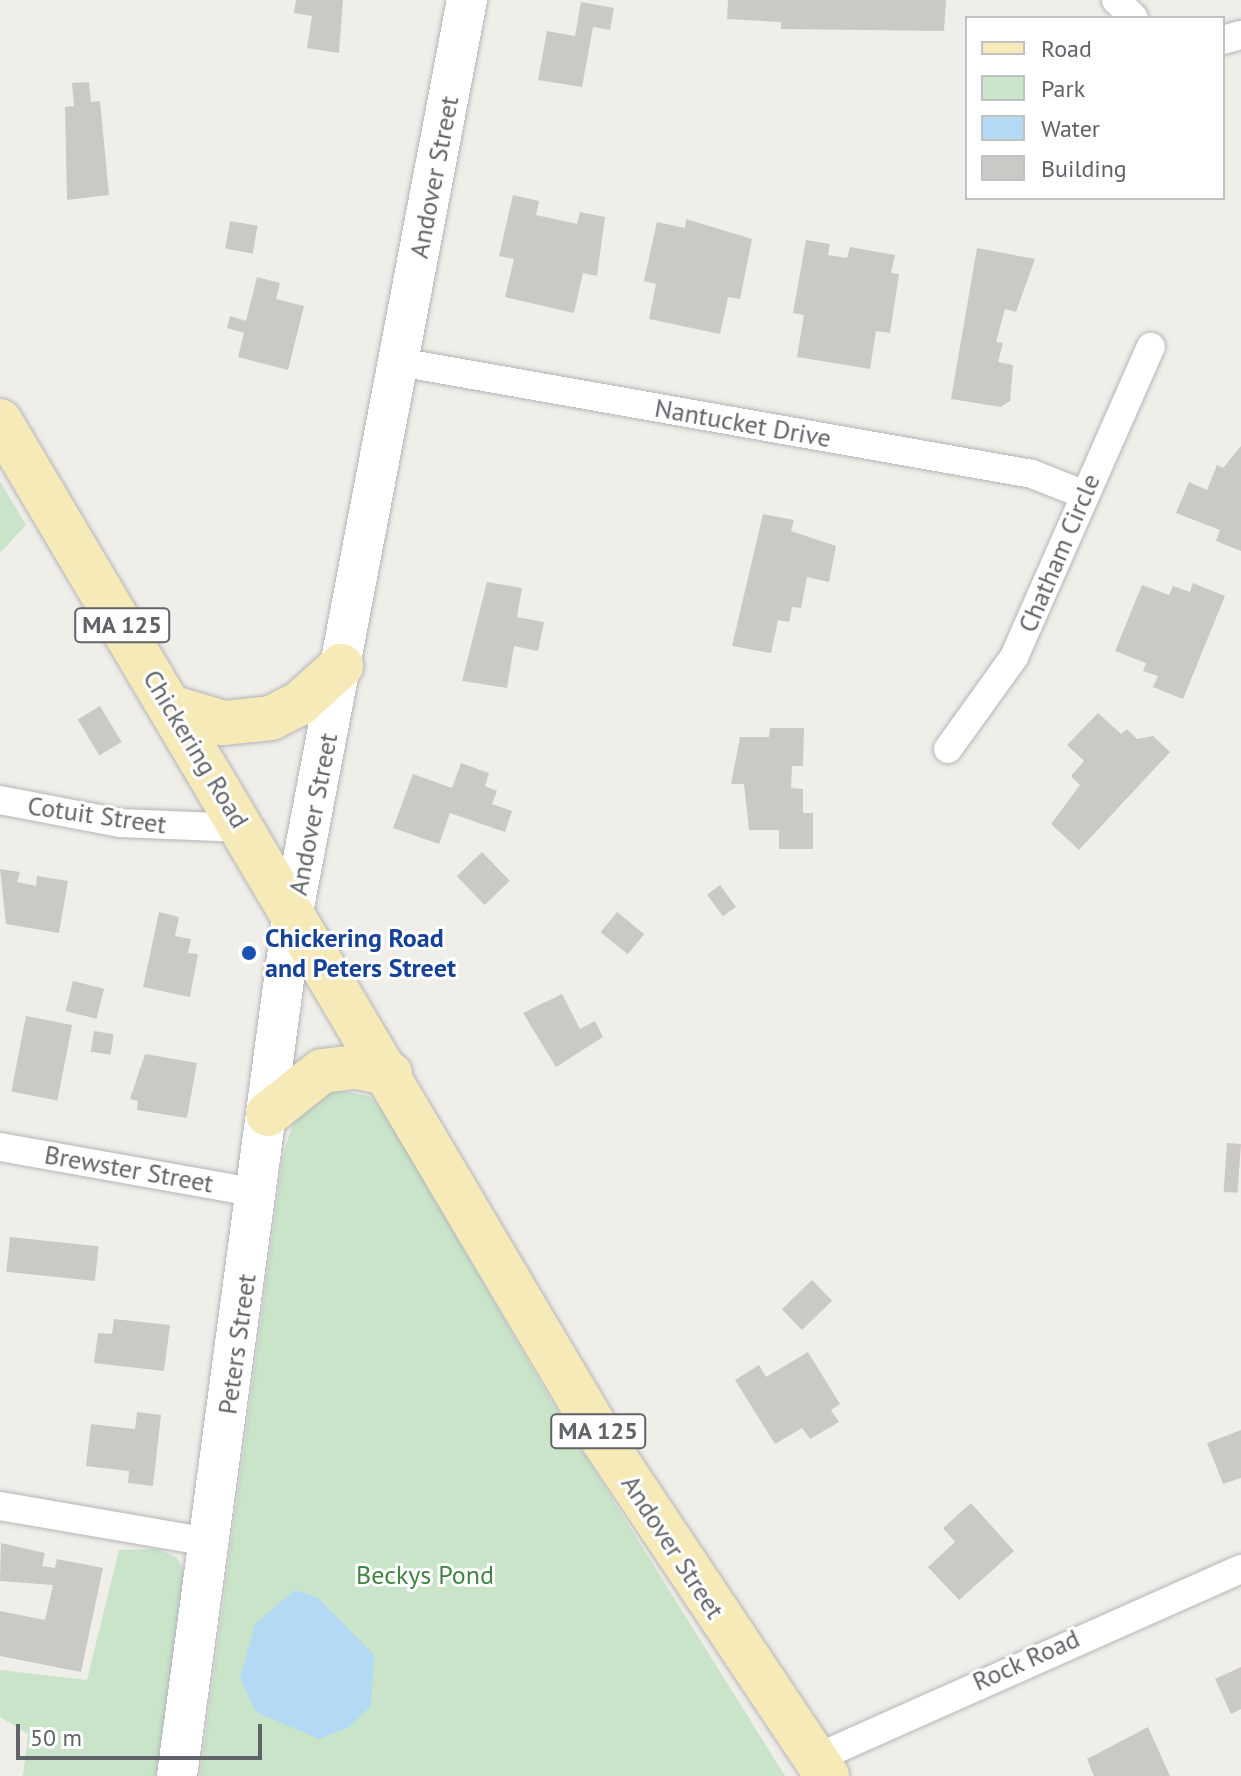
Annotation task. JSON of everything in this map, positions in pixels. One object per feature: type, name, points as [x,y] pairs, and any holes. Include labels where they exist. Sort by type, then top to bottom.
[{"type":"main road","name":"Andover Street","points":[[467,0],[293,912],[603,1440],[820,1767]]},
{"type":"main road","name":"Chickering Road","points":[[0,421],[293,912]]},
{"type":"main road","points":[[171,707],[223,723],[271,718],[299,704],[341,666]]},
{"type":"main road","name":"Peters Street","points":[[177,1776],[293,912]]},
{"type":"main road","points":[[268,1114],[322,1071],[357,1067],[390,1074]]},
{"type":"street","points":[[1116,0],[1132,16]]},
{"type":"street","name":"Chatham Circle","points":[[948,749],[1014,657],[1151,347]]},
{"type":"street","name":"Nantucket Drive","points":[[399,362],[1032,474],[1085,495]]},
{"type":"street","name":"Cotuit Street","points":[[0,800],[120,823],[243,828]]},
{"type":"street","name":"Brewster Street","points":[[0,1147],[257,1193]]},
{"type":"street","points":[[0,1506],[208,1542]]},
{"type":"street","name":"Rock Road","points":[[820,1767],[1241,1569]]},
{"type":"green space","points":[[0,481],[26,525],[0,553]]},
{"type":"green space","name":"Beckys Pond","points":[[331,1089],[369,1096],[385,1112],[550,1399],[785,1776],[200,1776],[283,1156],[296,1112]]},
{"type":"green space","points":[[158,1549],[177,1558],[192,1584],[158,1776],[23,1776],[28,1734],[0,1717],[0,1670],[87,1680],[119,1550]]},
{"type":"water","points":[[295,1590],[318,1598],[374,1655],[371,1706],[349,1727],[319,1739],[256,1712],[240,1679],[255,1624]]},
{"type":"building","points":[[296,0],[343,0],[339,53],[307,48],[312,16],[294,13]]},
{"type":"building","points":[[728,0],[946,0],[944,31],[781,29],[781,22],[727,19]]},
{"type":"building","points":[[581,2],[614,8],[610,30],[593,27],[582,87],[538,80],[547,31],[575,36]]},
{"type":"building","points":[[89,82],[91,102],[100,101],[109,195],[67,200],[65,107],[74,106],[72,83]]},
{"type":"building","points":[[513,195],[539,201],[536,215],[577,224],[580,212],[605,217],[597,276],[583,273],[574,313],[505,297],[514,259],[499,256]]},
{"type":"building","points":[[686,219],[752,239],[740,299],[728,297],[720,334],[649,319],[656,284],[644,281],[657,222],[685,228]]},
{"type":"building","points":[[230,221],[258,226],[253,253],[225,249]]},
{"type":"building","points":[[806,240],[830,244],[828,255],[847,258],[850,247],[895,255],[891,273],[899,274],[890,333],[876,331],[870,369],[797,357],[804,315],[793,313]]},
{"type":"building","points":[[977,248],[1035,259],[1016,312],[1005,309],[996,342],[1003,343],[998,362],[1013,365],[1010,401],[1001,407],[951,399]]},
{"type":"building","points":[[257,277],[280,283],[276,299],[304,306],[288,370],[238,357],[244,333],[227,328],[230,316],[246,321]]},
{"type":"building","points":[[1241,446],[1241,551],[1216,541],[1220,530],[1176,513],[1189,482],[1207,490],[1217,465],[1223,468]]},
{"type":"building","points":[[763,514],[794,520],[791,531],[836,546],[829,582],[807,577],[801,608],[792,607],[789,622],[778,620],[771,653],[732,646]]},
{"type":"building","points":[[487,582],[522,588],[517,617],[544,622],[538,651],[514,646],[507,688],[462,681]]},
{"type":"building","points":[[1193,583],[1225,596],[1183,699],[1153,687],[1158,676],[1143,671],[1146,663],[1115,651],[1142,585],[1169,595],[1173,586],[1190,592]]},
{"type":"building","points":[[100,706],[122,742],[99,755],[78,719]]},
{"type":"building","points":[[1098,713],[1121,734],[1127,729],[1137,739],[1153,736],[1170,752],[1079,850],[1051,824],[1080,785],[1071,776],[1084,761],[1067,745]]},
{"type":"building","points":[[770,728],[804,728],[803,766],[792,766],[791,788],[803,789],[803,813],[813,813],[813,849],[779,849],[779,830],[749,830],[744,784],[731,784],[740,737],[769,737]]},
{"type":"building","points":[[461,763],[489,773],[485,786],[497,791],[492,804],[512,811],[505,832],[450,813],[439,844],[393,828],[413,774],[452,788]]},
{"type":"building","points":[[482,852],[510,881],[485,905],[457,876]]},
{"type":"building","points":[[0,869],[20,872],[17,882],[36,886],[37,876],[68,881],[59,933],[6,924]]},
{"type":"building","points":[[720,885],[736,907],[723,916],[707,894]]},
{"type":"building","points":[[159,912],[179,917],[175,936],[191,939],[188,953],[198,954],[190,997],[143,987]]},
{"type":"building","points":[[617,912],[644,934],[628,954],[601,932]]},
{"type":"building","points":[[73,981],[104,989],[97,1019],[66,1011]]},
{"type":"building","points":[[562,994],[580,1029],[595,1021],[603,1037],[556,1067],[523,1013]]},
{"type":"building","points":[[26,1016],[72,1025],[57,1101],[11,1092]]},
{"type":"building","points":[[94,1031],[114,1034],[110,1055],[91,1052]]},
{"type":"building","points":[[145,1054],[197,1063],[187,1118],[137,1110],[138,1101],[130,1099]]},
{"type":"building","points":[[1227,1143],[1241,1144],[1238,1193],[1224,1192]]},
{"type":"building","points":[[10,1237],[99,1246],[95,1281],[6,1272]]},
{"type":"building","points":[[812,1280],[832,1301],[802,1330],[782,1309]]},
{"type":"building","points":[[114,1319],[170,1325],[164,1371],[94,1363],[98,1333],[112,1334]]},
{"type":"building","points":[[808,1352],[840,1404],[831,1410],[839,1422],[810,1439],[802,1428],[775,1444],[735,1380],[759,1365],[766,1377]]},
{"type":"building","points":[[137,1412],[161,1415],[153,1486],[128,1483],[129,1471],[86,1466],[91,1424],[135,1429]]},
{"type":"building","points":[[1241,1430],[1241,1478],[1223,1484],[1207,1443]]},
{"type":"building","points":[[971,1503],[1014,1551],[959,1600],[928,1567],[955,1542],[943,1528]]},
{"type":"building","points":[[1,1543],[45,1553],[42,1566],[55,1568],[57,1559],[103,1568],[81,1672],[0,1656],[0,1611],[45,1620],[53,1585],[0,1581]]},
{"type":"building","points":[[1241,1667],[1241,1709],[1231,1714],[1215,1679]]},
{"type":"building","points":[[1148,1727],[1170,1776],[1094,1776],[1087,1759]]},
{"type":"place","name":"Chickering Road and Peters Street","points":[[249,953]]}]
